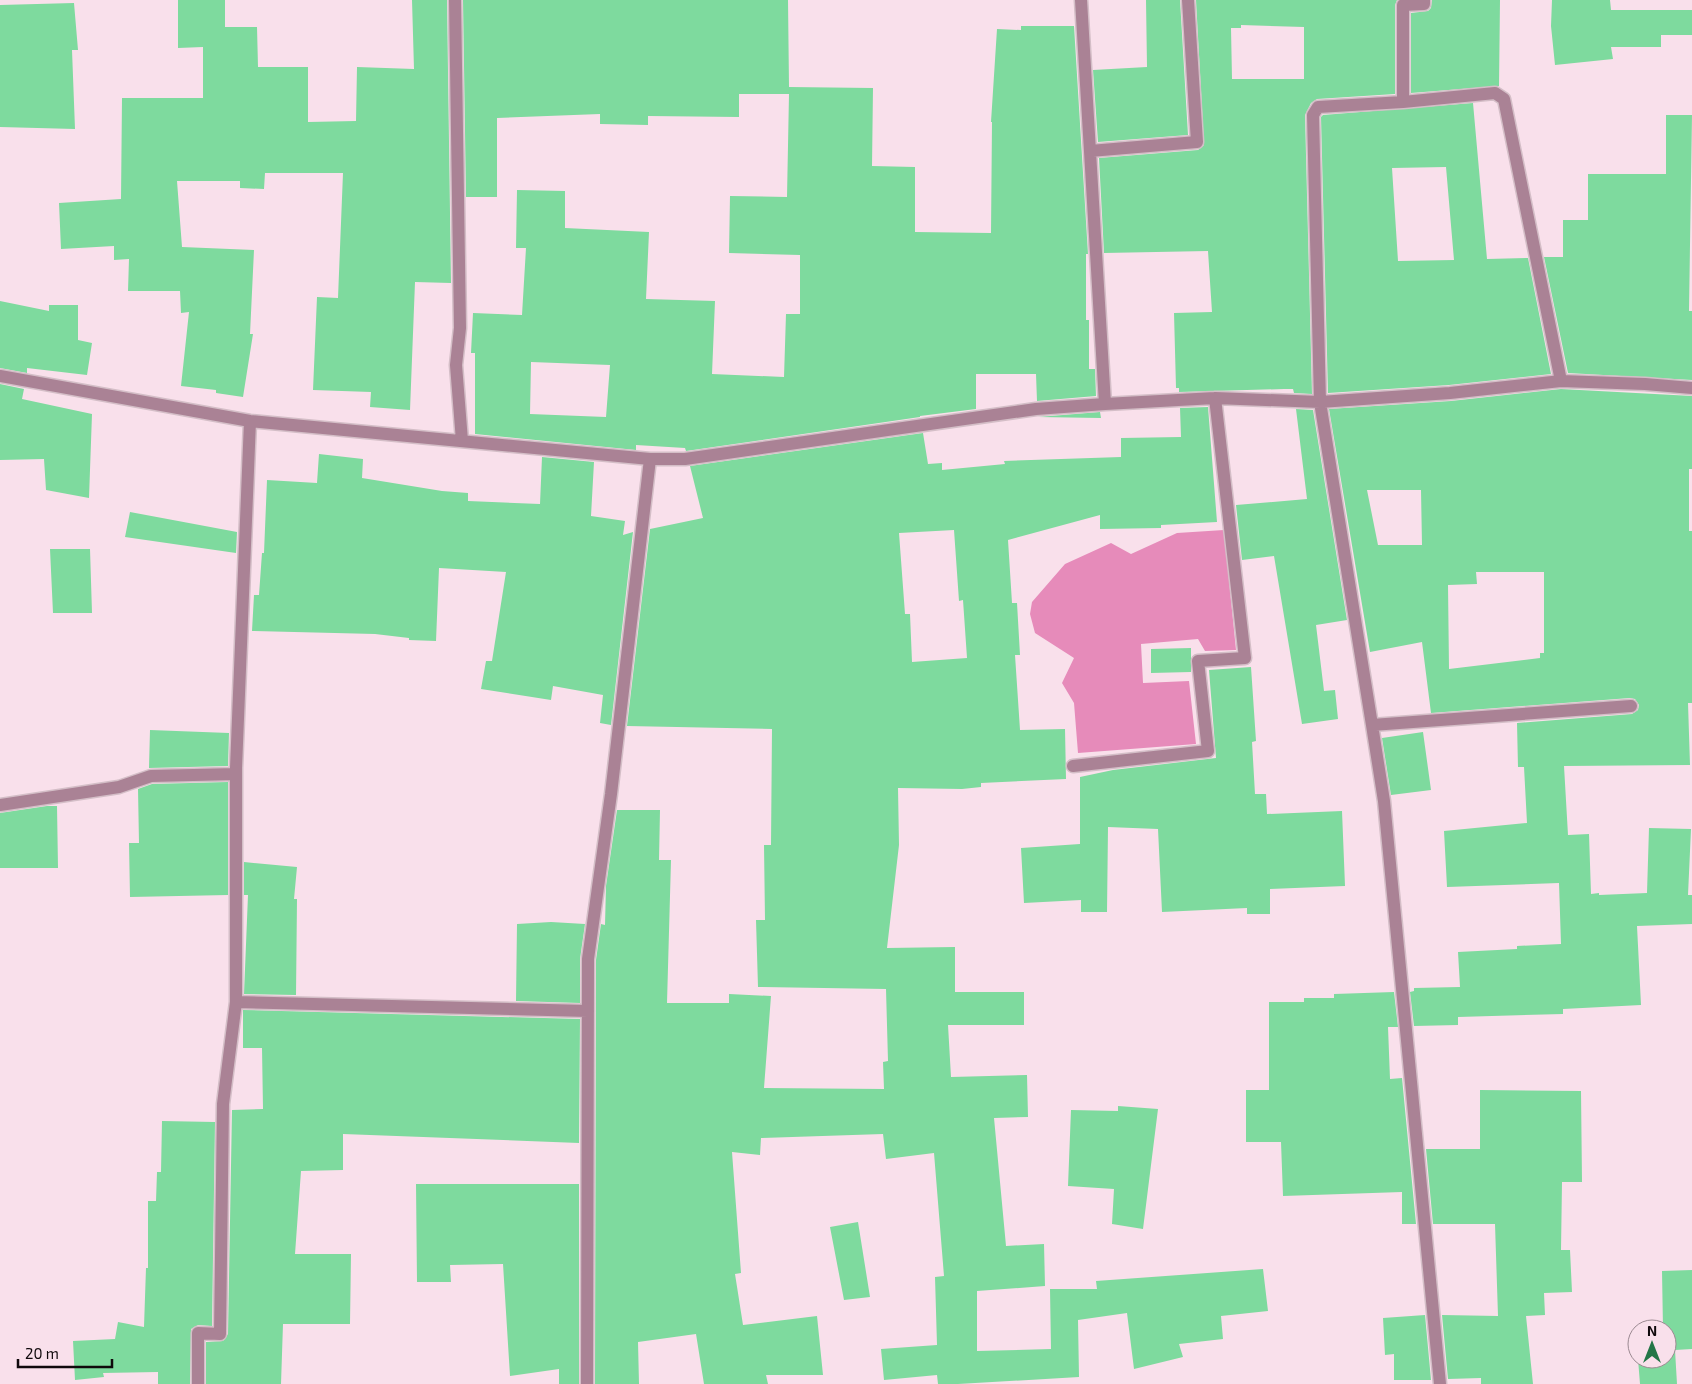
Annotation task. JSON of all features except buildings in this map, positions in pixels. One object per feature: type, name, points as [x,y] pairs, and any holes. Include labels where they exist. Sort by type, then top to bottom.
[{"type":"street","points":[[455,0],[460,328],[456,365],[462,441]]},
{"type":"street","points":[[1081,0],[1104,404]]},
{"type":"street","points":[[1090,151],[1197,142],[1188,0]]},
{"type":"street","points":[[1403,102],[1403,5],[1424,4],[1424,0]]},
{"type":"street","points":[[1440,1384],[1384,801],[1320,402],[1314,110],[1318,107],[1403,102],[1495,93],[1504,98],[1561,381]]},
{"type":"street","points":[[0,376],[250,422],[650,459],[685,459],[747,452],[1036,409],[1104,404],[1215,398],[1320,402],[1450,394],[1561,381],[1692,388]]},
{"type":"street","points":[[1073,766],[1208,751],[1198,661],[1245,658],[1215,398]]},
{"type":"street","points":[[198,1384],[198,1333],[220,1334],[223,1104],[236,1002],[236,774],[250,422]]},
{"type":"street","points":[[587,1384],[588,959],[611,794],[650,459]]},
{"type":"street","points":[[1372,725],[1630,706]]},
{"type":"street","points":[[0,805],[119,787],[151,776],[236,774]]},
{"type":"street","points":[[236,1002],[588,1011]]},
{"type":"shaded area","points":[[1224,530],[1236,650],[1205,651],[1198,639],[1141,644],[1143,683],[1189,681],[1196,744],[1078,753],[1074,703],[1062,683],[1074,658],[1035,633],[1030,614],[1032,602],[1065,564],[1111,543],[1131,554],[1177,533]]}]
